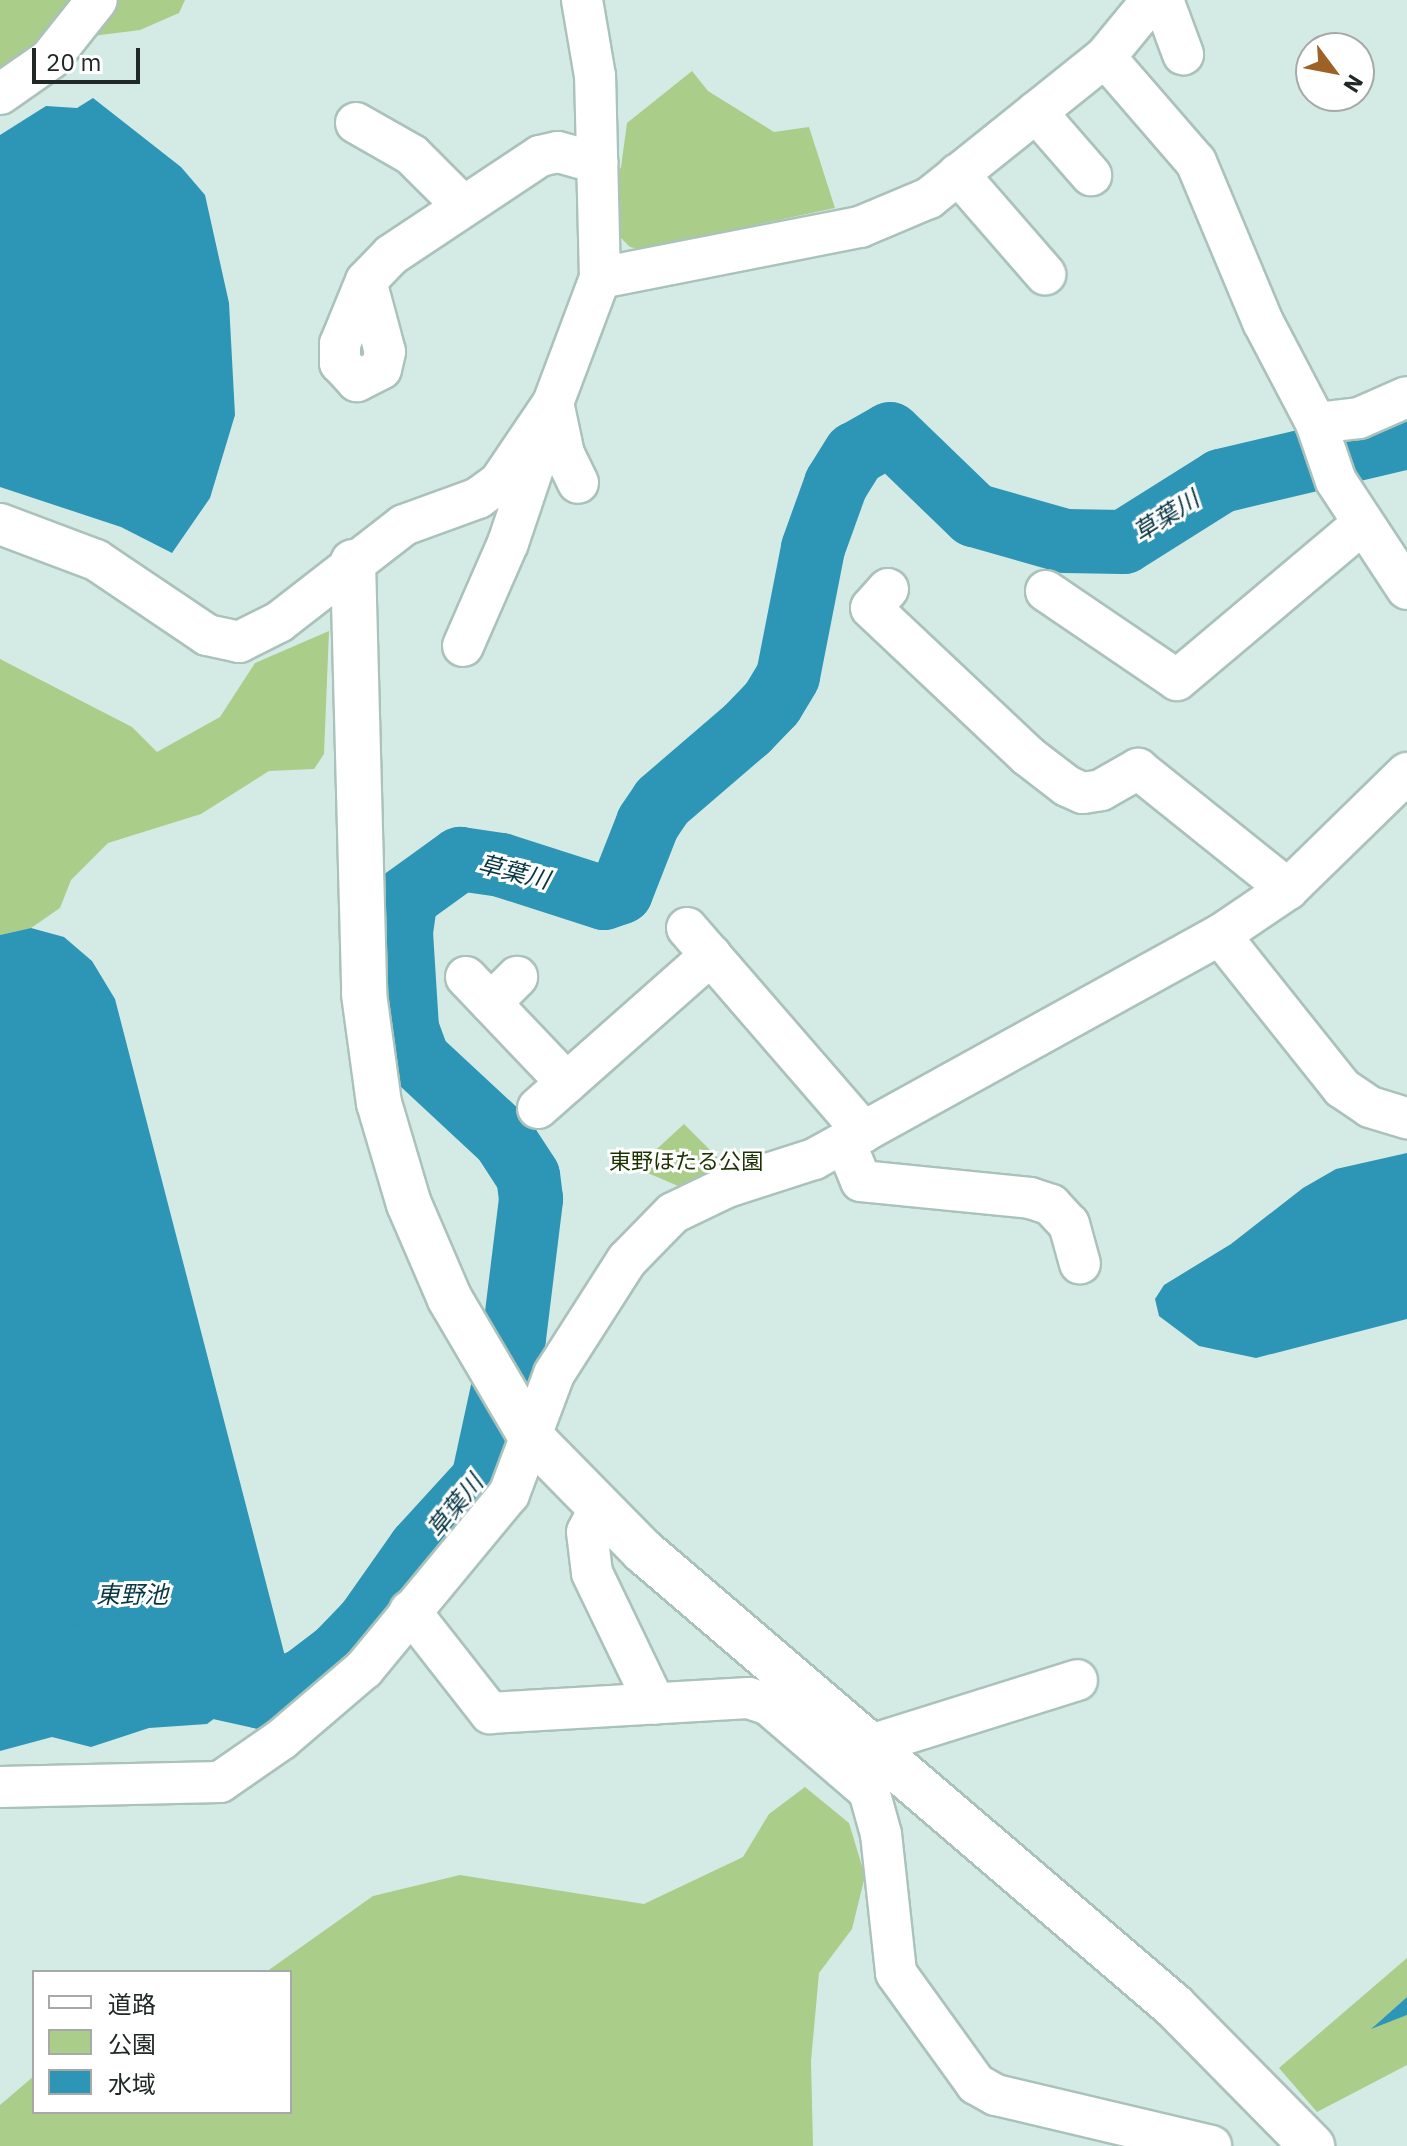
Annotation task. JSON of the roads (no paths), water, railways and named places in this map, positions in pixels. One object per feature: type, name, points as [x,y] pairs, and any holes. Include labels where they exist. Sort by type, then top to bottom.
[{"type":"street","points":[[0,94],[50,59],[97,0]]},
{"type":"street","points":[[463,646],[508,543],[553,403],[600,278],[595,76],[582,0]]},
{"type":"street","points":[[600,278],[860,227],[929,198],[1105,57],[1152,0]]},
{"type":"street","points":[[1163,0],[1183,54]]},
{"type":"street","points":[[1105,57],[1196,162],[1263,322],[1319,430],[1336,481],[1361,525],[1407,589]]},
{"type":"street","points":[[1036,112],[1091,175]]},
{"type":"street","points":[[356,123],[412,155],[462,205]]},
{"type":"street","points":[[366,281],[391,255],[540,156],[558,152],[598,163]]},
{"type":"street","points":[[958,174],[1045,274]]},
{"type":"street","points":[[1319,430],[1359,418],[1407,397]]},
{"type":"street","points":[[553,403],[564,454],[578,483]]},
{"type":"street","points":[[0,524],[96,560],[207,635],[239,642],[279,622],[404,525],[478,498],[499,483],[553,403]]},
{"type":"street","points":[[1046,591],[1177,680],[1361,525]]},
{"type":"street","points":[[353,562],[364,994],[379,1103],[409,1204],[450,1299],[531,1437],[600,1507],[867,1746],[1174,2006],[1312,2146]]},
{"type":"street","points":[[888,589],[871,608],[976,728],[1028,756],[1083,793],[1101,790],[1138,769],[1288,889]]},
{"type":"street","points":[[0,1787],[220,1782],[364,1669],[509,1494],[554,1374],[627,1260],[673,1213],[727,1187],[814,1159],[1220,935],[1288,889],[1407,773]]},
{"type":"street","points":[[1220,935],[1342,1088],[1370,1107],[1407,1118]]},
{"type":"street","points":[[491,985],[552,1096],[699,941],[855,1137],[861,1181],[1030,1198],[1051,1205],[1069,1224],[1080,1264]]},
{"type":"street","points":[[600,1507],[587,1532],[592,1573],[655,1704]]},
{"type":"street","points":[[410,1611],[490,1713],[749,1698],[769,1705],[869,1791],[881,1834],[896,1973],[976,2084],[996,2095],[1211,2146]]},
{"type":"street","points":[[867,1746],[1077,1680]]},
{"type":"water","points":[[93,98],[181,167],[205,195],[229,303],[235,415],[210,498],[172,553],[121,527],[0,487],[0,135],[46,106],[77,108]]},
{"type":"water","name":"東野池","points":[[31,928],[64,937],[92,961],[115,999],[287,1664],[207,1724],[149,1728],[91,1747],[52,1737],[0,1751],[0,935]]},
{"type":"water","points":[[1407,1153],[1407,1319],[1256,1358],[1199,1346],[1159,1316],[1155,1299],[1164,1285],[1231,1244],[1303,1188],[1336,1169]]},
{"type":"water","points":[[1407,1997],[1407,2015],[1371,2029]]},
{"type":"waterway","name":"草葉川","points":[[0,1651],[81,1657],[262,1697],[304,1680],[338,1654],[368,1623],[420,1549],[483,1480],[514,1338],[531,1199],[528,1176],[504,1139],[418,1059],[407,1028],[401,932],[406,898],[460,859],[501,865],[604,898],[621,892],[648,823],[662,802],[747,729],[772,703],[788,676],[813,548],[836,484],[855,454],[890,434],[974,515],[1065,541],[1124,542],[1221,481],[1407,437]]},
{"type":"park label","name":"東野ほたる公園","points":[[686,1161]]}]
